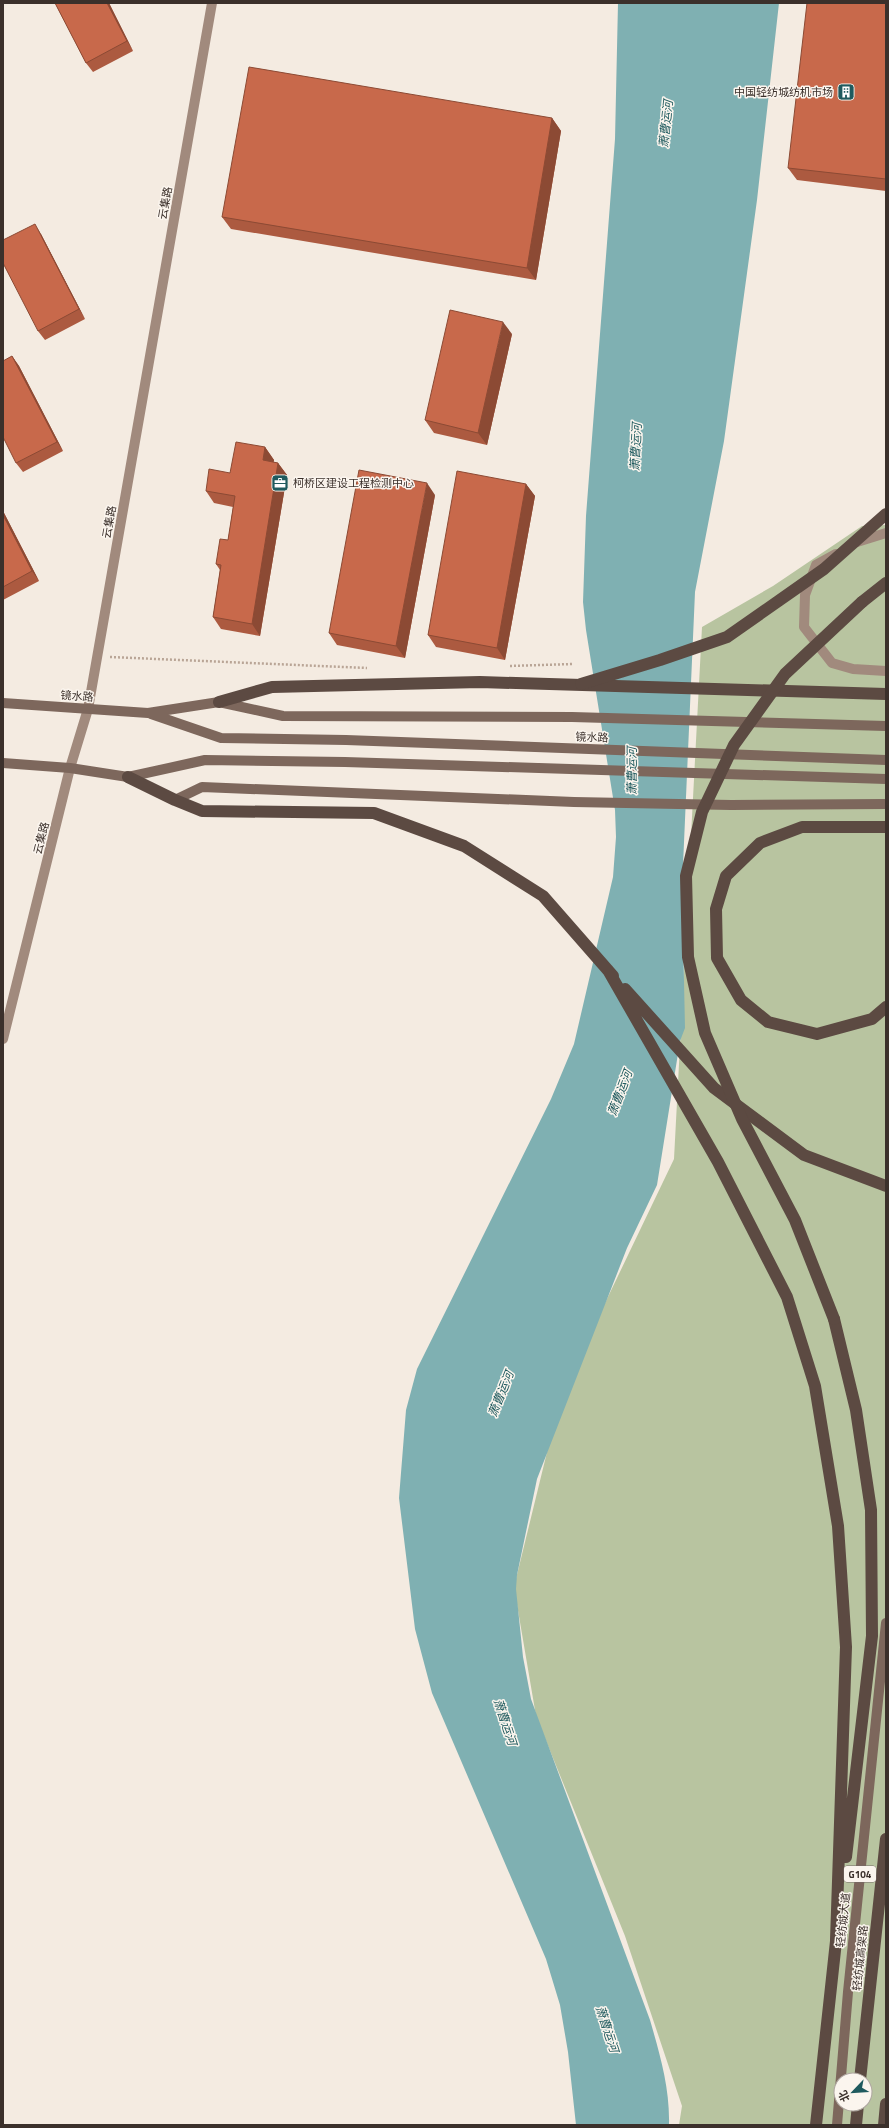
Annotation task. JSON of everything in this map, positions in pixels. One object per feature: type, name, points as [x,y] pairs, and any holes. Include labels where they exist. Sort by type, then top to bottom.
[{"type":"highway","points":[[581,684],[660,660],[727,636],[824,569],[886,514]]},
{"type":"highway","points":[[816,2125],[872,1636],[871,1510],[856,1410],[834,1319],[795,1220],[742,1119],[705,1032],[688,957],[686,876],[702,812],[734,745],[785,674],[862,602],[886,583]]},
{"type":"highway","points":[[219,702],[272,687],[480,682],[886,694]]},
{"type":"highway","points":[[128,777],[175,800],[202,811],[374,813],[464,846],[542,896],[714,1088],[804,1155],[886,1186]]},
{"type":"highway","points":[[886,827],[802,827],[760,843],[726,876],[716,909],[717,958],[741,1000],[768,1022],[817,1034],[872,1019],[886,1007]]},
{"type":"highway","points":[[608,970],[718,1162],[787,1296],[815,1386],[838,1526],[846,1647],[836,1940]]},
{"type":"highway","name":"轻纺城高架路","points":[[861,2072],[886,1839]]},
{"type":"highway","points":[[884,2125],[886,2104]]},
{"type":"highway","points":[[856,2125],[857,2112]]},
{"type":"main road","points":[[148,713],[219,702],[283,716],[572,717],[720,720],[886,726]]},
{"type":"main road","name":"镜水路","points":[[3,704],[148,713],[221,738],[346,740],[886,760]]},
{"type":"main road","points":[[3,763],[70,768],[128,777],[205,760],[345,762],[886,779]]},
{"type":"main road","points":[[175,800],[202,787],[574,802],[730,805],[886,804]]},
{"type":"main road","name":"轻纺城大道","points":[[837,2125],[848,1992],[886,1623]]},
{"type":"street","name":"云集路","points":[[3,1039],[70,768],[88,709],[212,3]]},
{"type":"street","points":[[886,532],[863,538],[816,565],[805,595],[804,627],[832,663],[853,669],[886,671]]},
{"type":"path","points":[[97,657],[372,668]]},
{"type":"green space","points":[[886,525],[886,2125],[679,2125],[682,2106],[625,1936],[536,1716],[514,1587],[561,1395],[674,1159],[702,627],[773,586],[862,526]]},
{"type":"water","name":"萧曹运河","points":[[618,3],[779,3],[757,200],[724,441],[695,592],[682,888],[685,1028],[680,1041],[657,1185],[627,1248],[537,1479],[517,1575],[516,1589],[523,1657],[531,1699],[650,2020],[661,2059],[666,2085],[669,2125],[576,2125],[568,2052],[560,2005],[546,1959],[432,1693],[415,1629],[399,1498],[406,1410],[417,1369],[551,1099],[574,1044],[613,877],[616,837],[615,810],[586,630],[583,602],[586,516],[615,139]]},
{"type":"building","points":[[55,3],[107,3],[127,41],[86,63]]},
{"type":"building","name":"中国轻纺城纺机市场","points":[[807,3],[886,3],[886,179],[788,168]]},
{"type":"building","points":[[249,67],[552,118],[527,268],[222,217]]},
{"type":"building","points":[[35,224],[79,309],[38,331],[3,263],[3,240]]},
{"type":"building","points":[[450,310],[503,322],[478,433],[425,420]]},
{"type":"building","points":[[12,356],[57,442],[16,463],[3,437],[3,361]]},
{"type":"building","points":[[236,442],[265,447],[263,460],[278,463],[252,624],[213,617],[221,565],[216,564],[220,539],[228,540],[235,496],[206,491],[209,469],[230,473]]},
{"type":"building","points":[[359,470],[427,483],[396,646],[329,633]]},
{"type":"building","points":[[457,471],[526,484],[497,648],[428,635]]},
{"type":"building","points":[[3,515],[32,571],[3,587]]},
{"type":"place","name":"中国轻纺城纺机市场","points":[[846,92]]},
{"type":"place","name":"柯桥区建设工程检测中心","points":[[280,483]]}]
